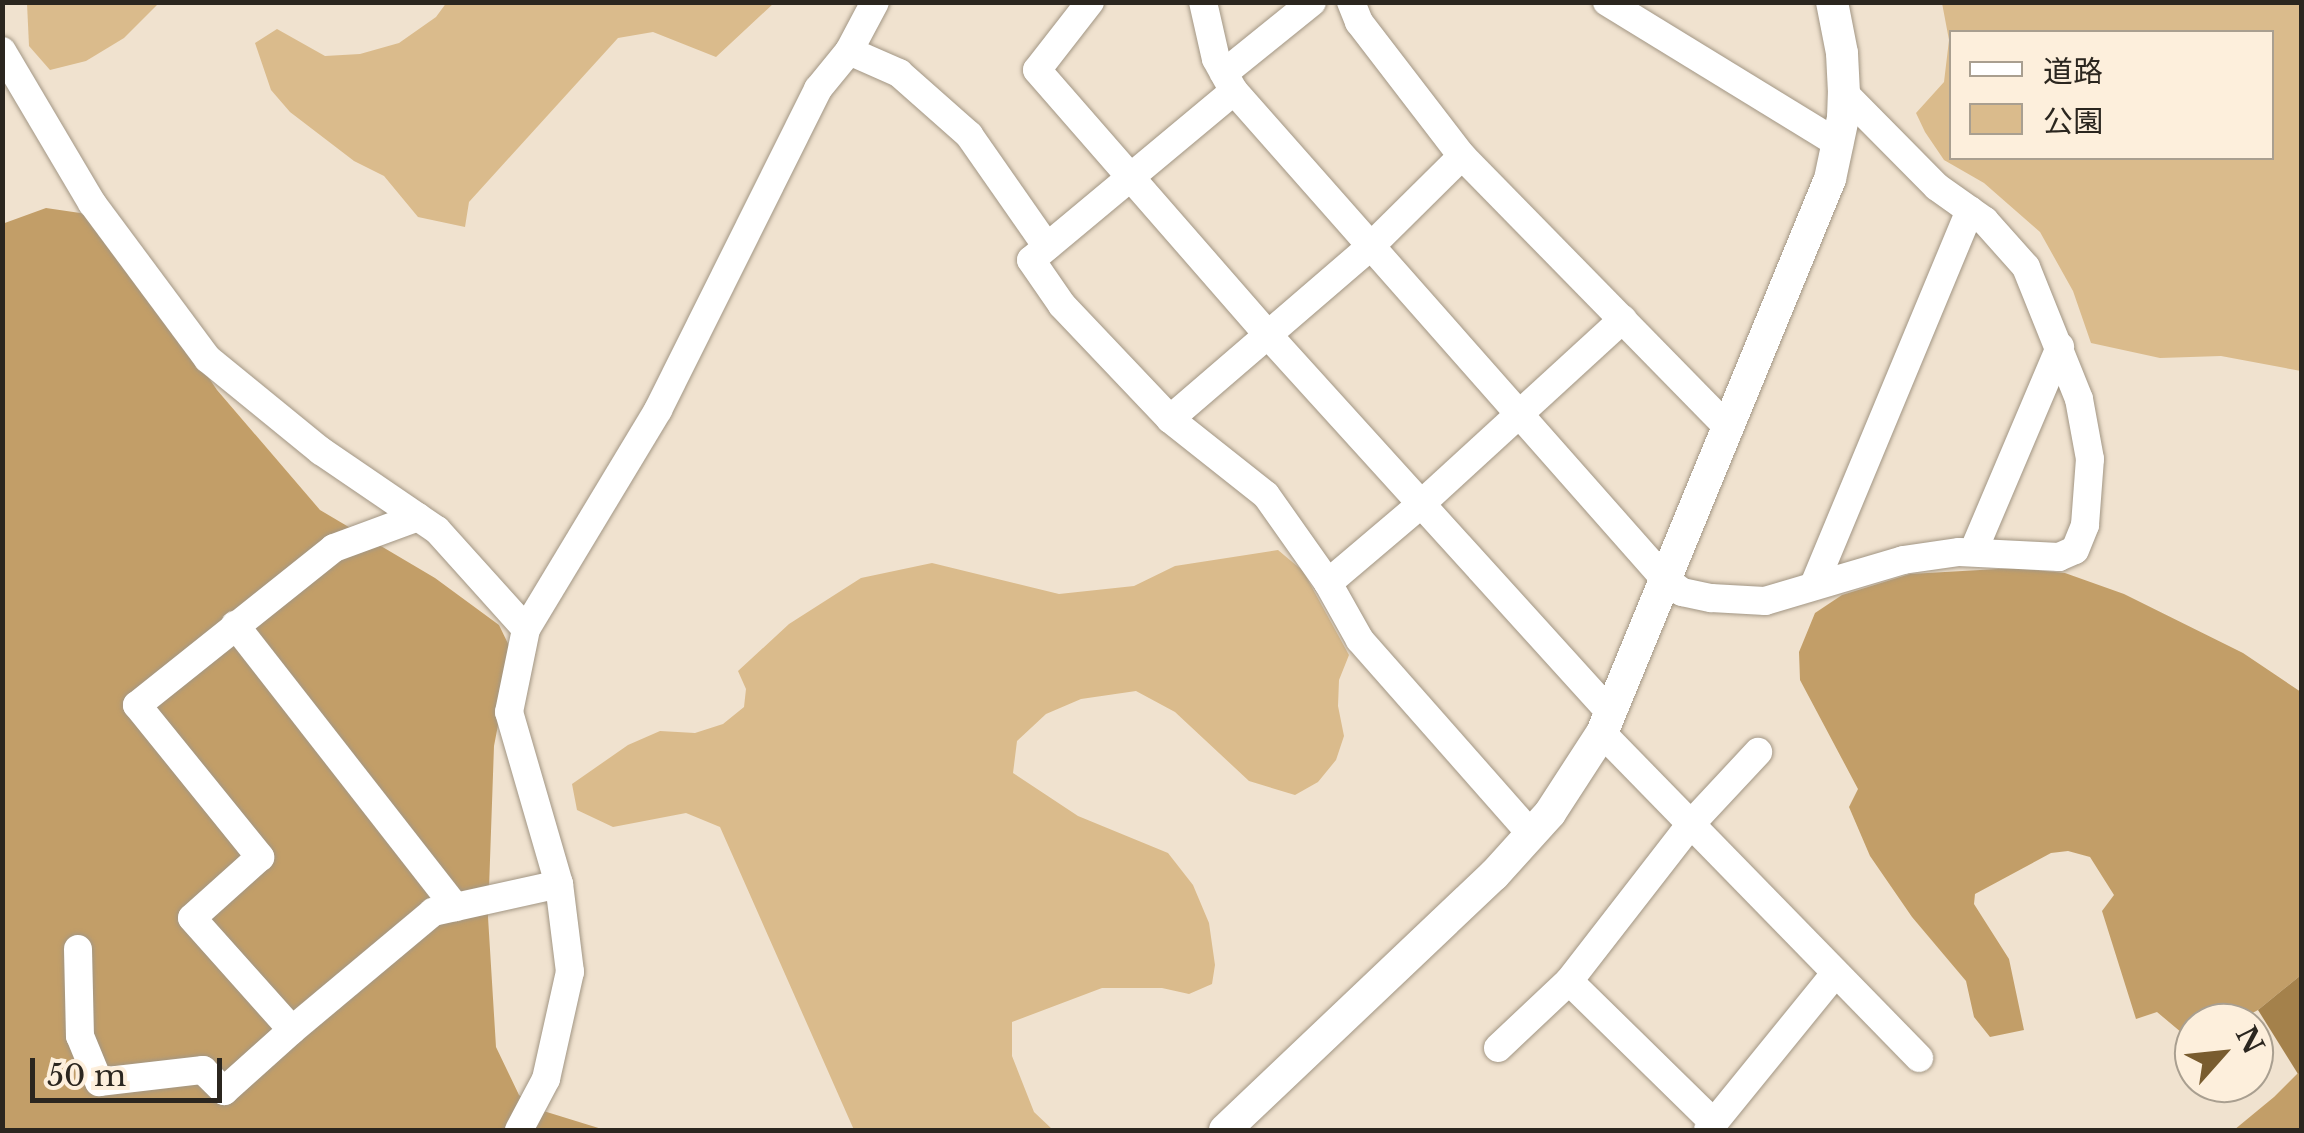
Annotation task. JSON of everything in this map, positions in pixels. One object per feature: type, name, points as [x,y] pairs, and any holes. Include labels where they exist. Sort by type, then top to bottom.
[{"type":"street","points":[[519,1130],[546,1079],[570,972],[558,884],[509,712],[526,629],[658,410],[818,89],[849,52],[874,2]]},
{"type":"street","points":[[1090,2],[1037,70],[1420,505],[1690,825],[1919,1058]]},
{"type":"street","points":[[1203,2],[1216,59],[1229,82],[1664,578],[1682,592],[1766,601],[1903,560],[1973,552],[2059,557],[2075,550],[2085,525],[2090,459],[2079,399],[2026,267],[1986,221],[1937,187],[1844,93]]},
{"type":"street","points":[[1312,2],[1130,178],[1031,260],[1062,305],[1170,420],[1266,496],[1328,583],[1360,640],[1531,834]]},
{"type":"street","points":[[1351,2],[1359,22],[1462,156],[1726,428]]},
{"type":"street","points":[[1607,2],[1839,144]]},
{"type":"street","points":[[1225,1130],[1330,1035],[1531,834],[1550,813],[1604,721],[1812,226],[1839,144],[1844,93],[1842,52],[1832,2]]},
{"type":"street","points":[[2,52],[92,203],[208,359],[320,451],[437,530],[526,629]]},
{"type":"street","points":[[849,52],[899,73],[969,135],[1047,246]]},
{"type":"street","points":[[1170,420],[1371,246],[1462,156]]},
{"type":"street","points":[[1814,585],[1970,210]]},
{"type":"street","points":[[1328,583],[1420,505],[1623,319]]},
{"type":"street","points":[[1973,552],[2060,347]]},
{"type":"street","points":[[292,1030],[192,918],[260,857],[137,705],[334,548],[418,517]]},
{"type":"street","points":[[235,625],[456,907]]},
{"type":"street","points":[[1498,1048],[1569,981],[1690,825],[1758,752]]},
{"type":"street","points":[[78,949],[80,1036],[99,1082],[203,1070],[224,1092],[433,912],[558,884]]},
{"type":"street","points":[[1569,981],[1711,1126],[1834,975]]},
{"type":"green space","points":[[27,2],[159,3],[124,38],[86,61],[50,70],[29,46]]},
{"type":"green space","points":[[447,2],[774,3],[716,57],[653,32],[618,38],[469,202],[465,227],[418,217],[384,176],[354,161],[290,112],[271,90],[255,43],[277,29],[325,56],[360,54],[399,43],[436,17]]},
{"type":"green space","points":[[1942,3],[2301,3],[2301,371],[2221,356],[2160,358],[2091,343],[2073,291],[2040,232],[1984,183],[1944,160],[1925,132],[1916,113],[1944,82],[1949,40]]},
{"type":"green space","points":[[1278,550],[1303,571],[1349,655],[1339,680],[1338,706],[1344,736],[1336,760],[1318,782],[1295,795],[1249,781],[1175,712],[1136,691],[1081,699],[1046,714],[1017,741],[1013,773],[1078,816],[1168,853],[1193,885],[1209,923],[1215,965],[1212,984],[1189,994],[1162,988],[1102,988],[1012,1022],[1012,1056],[1034,1112],[1053,1130],[854,1130],[720,827],[686,813],[613,827],[577,810],[572,784],[628,745],[660,731],[695,733],[723,724],[744,707],[746,689],[738,671],[789,624],[861,578],[932,563],[1059,594],[1134,586],[1175,566]]},
{"type":"shaded area","points":[[46,208],[87,214],[164,311],[217,390],[320,510],[435,578],[499,625],[512,652],[494,746],[488,917],[496,1047],[519,1095],[537,1109],[605,1130],[3,1130],[2,224]]},
{"type":"shaded area","points":[[2015,568],[2065,573],[2124,594],[2243,653],[2301,692],[2301,975],[2267,1003],[2174,1003],[2174,1026],[2157,1012],[2136,1019],[2102,911],[2114,895],[2090,857],[2068,851],[2051,853],[1975,894],[1974,904],[2009,959],[2024,1030],[1990,1037],[1974,1017],[1966,981],[1912,917],[1870,856],[1849,807],[1858,789],[1800,680],[1799,652],[1815,613],[1842,595],[1910,574]]},
{"type":"shaded area","points":[[2301,975],[2302,1070],[2298,1074],[2274,1036],[2274,1003],[2267,1003]]},
{"type":"shaded area","points":[[2301,1070],[2301,1130],[2234,1130],[2267,1103],[2274,1103],[2274,1097]]}]
